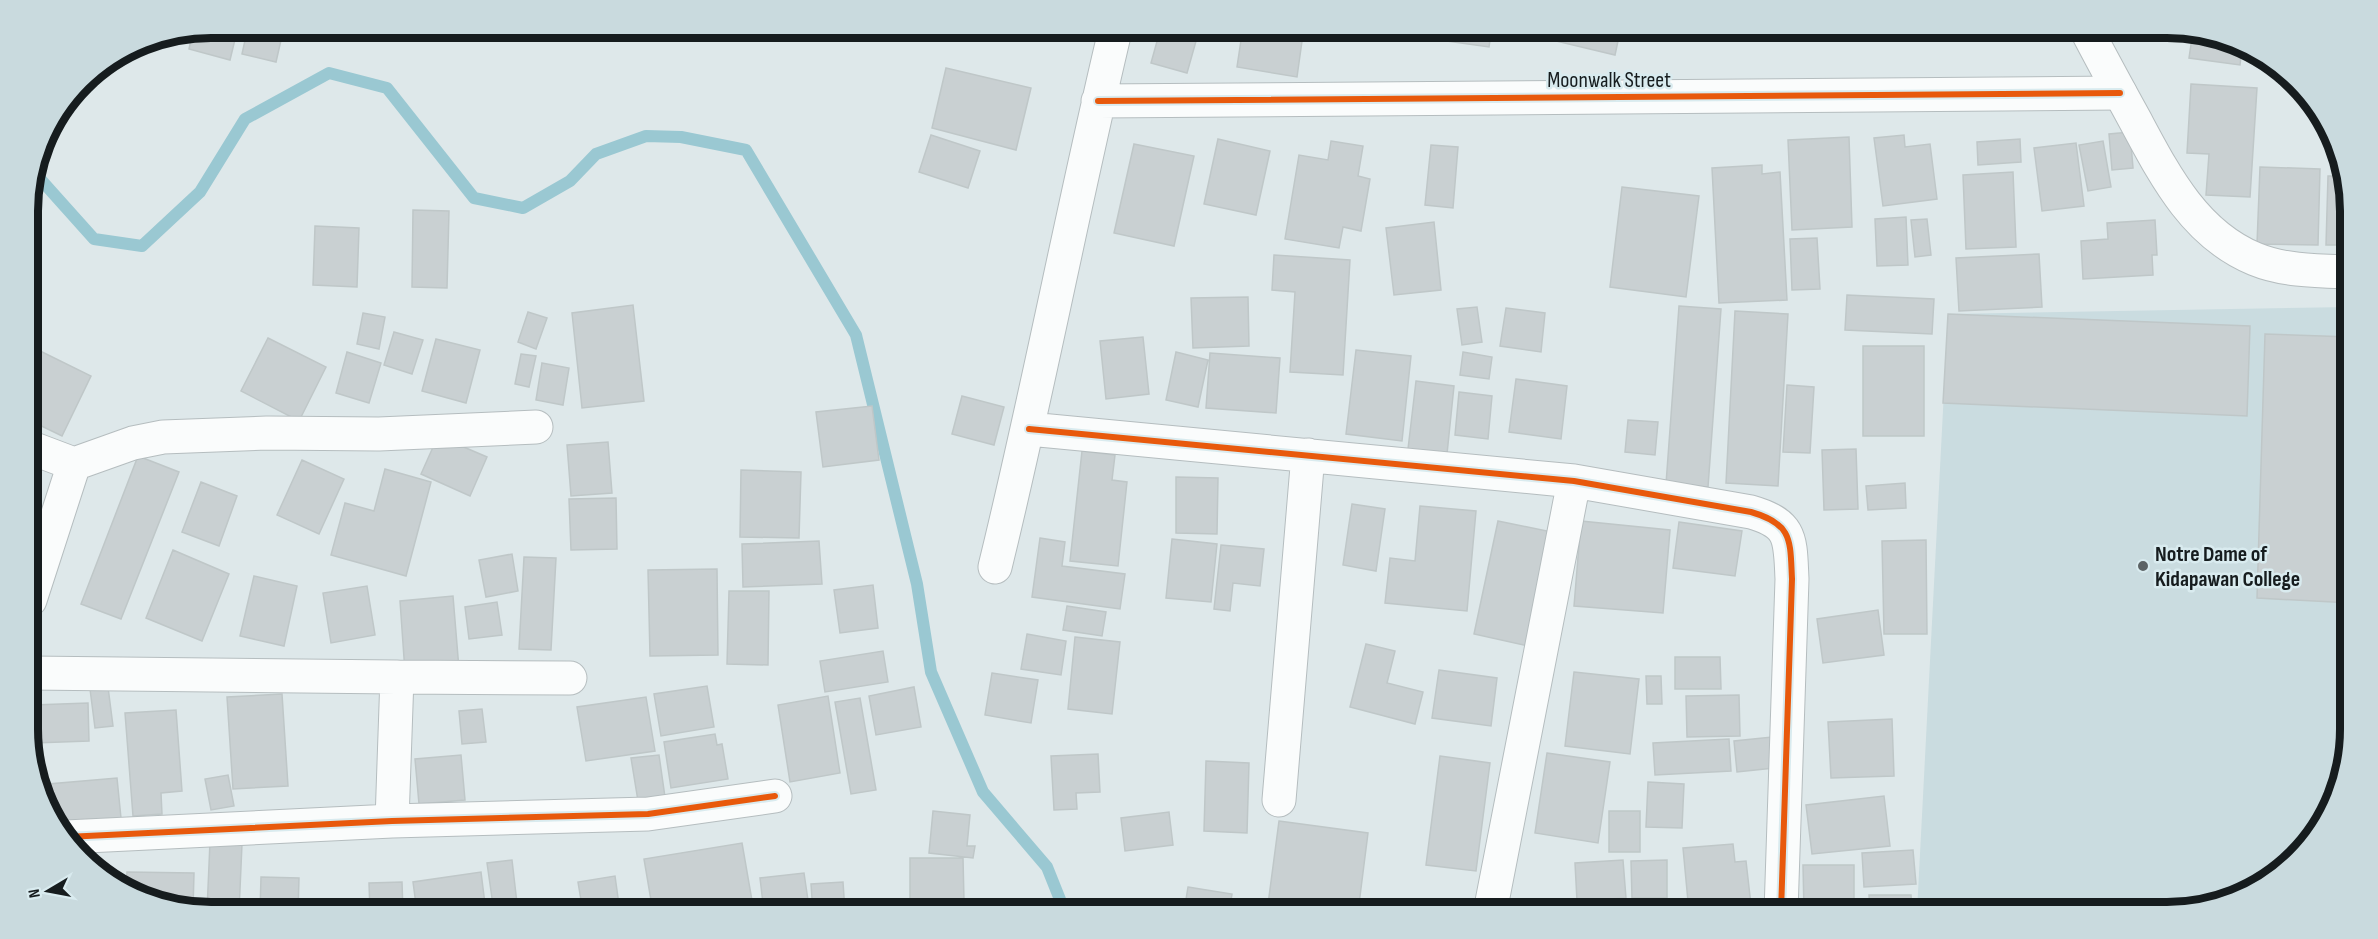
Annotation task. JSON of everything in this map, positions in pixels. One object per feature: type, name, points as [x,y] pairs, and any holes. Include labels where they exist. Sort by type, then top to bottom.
[{"type":"street","points":[[996,567],[1029,429],[1114,37]]},
{"type":"street","points":[[2090,37],[2163,172],[2191,212],[2221,239],[2254,259],[2282,267],[2340,271]]},
{"type":"street","name":"Moonwalk Street","points":[[1098,101],[2120,93]]},
{"type":"street","points":[[38,450],[74,464],[134,443],[163,437],[267,433],[379,434],[536,427]]},
{"type":"street","points":[[1029,429],[1574,481],[1770,517],[1782,527],[1790,544],[1792,579],[1781,901]]},
{"type":"street","points":[[1279,800],[1308,456]]},
{"type":"street","points":[[37,577],[74,464]]},
{"type":"street","points":[[1492,901],[1574,481]]},
{"type":"street","points":[[37,673],[570,678]]},
{"type":"street","points":[[392,821],[397,677]]},
{"type":"street","points":[[75,837],[392,821],[648,814],[776,796]]},
{"type":"shaded area","name":"Notre Dame of Kidapawan College","points":[[2340,307],[2339,751],[2335,773],[2323,805],[2305,834],[2273,866],[2254,878],[2223,892],[2179,901],[1918,901],[1948,314]]},
{"type":"building","points":[[236,37],[230,60],[189,49],[191,39]]},
{"type":"building","points":[[246,37],[282,37],[276,62],[242,54]]},
{"type":"building","points":[[1158,37],[1197,37],[1187,73],[1151,63]]},
{"type":"building","points":[[1242,37],[1303,37],[1297,77],[1237,67]]},
{"type":"building","points":[[1433,37],[1490,37],[1489,47],[1433,39]]},
{"type":"building","points":[[1557,37],[1619,37],[1615,55],[1556,41]]},
{"type":"building","points":[[1968,37],[2029,37],[2029,39]]},
{"type":"building","points":[[2192,39],[2241,54],[2240,65],[2189,58]]},
{"type":"building","points":[[946,68],[1031,88],[1016,150],[932,128]]},
{"type":"building","points":[[2191,84],[2257,88],[2250,197],[2206,195],[2209,154],[2187,153]]},
{"type":"building","points":[[2130,132],[2133,168],[2112,170],[2109,134]]},
{"type":"building","points":[[931,135],[980,151],[968,188],[919,172]]},
{"type":"building","points":[[1904,135],[1905,147],[1930,144],[1937,199],[1883,206],[1874,138]]},
{"type":"building","points":[[1849,137],[1852,227],[1792,230],[1788,140]]},
{"type":"building","points":[[1218,139],[1270,151],[1256,215],[1204,204]]},
{"type":"building","points":[[2020,139],[2021,162],[1978,165],[1977,142]]},
{"type":"building","points":[[1331,141],[1363,146],[1358,176],[1370,179],[1361,231],[1343,227],[1339,248],[1285,239],[1299,155],[1328,160]]},
{"type":"building","points":[[2103,141],[2111,187],[2088,191],[2079,145]]},
{"type":"building","points":[[2076,143],[2084,206],[2042,211],[2034,148]]},
{"type":"building","points":[[1134,144],[1194,156],[1174,246],[1114,233]]},
{"type":"building","points":[[1431,145],[1458,147],[1453,208],[1425,205]]},
{"type":"building","points":[[1762,165],[1762,174],[1780,172],[1787,300],[1719,303],[1712,168]]},
{"type":"building","points":[[2260,167],[2320,169],[2318,245],[2257,244]]},
{"type":"building","points":[[2013,172],[2016,247],[1966,249],[1963,175]]},
{"type":"building","points":[[2328,176],[2337,176],[2340,245],[2326,245]]},
{"type":"building","points":[[1622,187],[1699,196],[1686,297],[1610,287]]},
{"type":"building","points":[[413,210],[449,211],[447,288],[412,287]]},
{"type":"building","points":[[1906,217],[1908,265],[1877,266],[1875,219]]},
{"type":"building","points":[[1927,219],[1931,255],[1915,257],[1911,220]]},
{"type":"building","points":[[2155,220],[2157,255],[2152,255],[2153,275],[2083,279],[2081,241],[2108,239],[2107,223]]},
{"type":"building","points":[[1434,222],[1441,290],[1394,295],[1386,228]]},
{"type":"building","points":[[315,226],[359,228],[357,287],[313,285]]},
{"type":"building","points":[[1817,238],[1820,289],[1792,290],[1790,239]]},
{"type":"building","points":[[2039,254],[2042,307],[1959,311],[1956,258]]},
{"type":"building","points":[[1274,255],[1350,260],[1343,375],[1290,372],[1295,292],[1272,290]]},
{"type":"building","points":[[1847,295],[1934,299],[1932,334],[1845,330]]},
{"type":"building","points":[[1248,297],[1249,346],[1193,348],[1191,298]]},
{"type":"building","points":[[633,305],[644,401],[582,408],[572,313]]},
{"type":"building","points":[[1679,306],[1721,309],[1708,487],[1666,484]]},
{"type":"building","points":[[1477,307],[1482,342],[1462,345],[1457,309]]},
{"type":"building","points":[[1506,308],[1545,313],[1541,352],[1500,346]]},
{"type":"building","points":[[1735,311],[1788,314],[1778,486],[1726,483]]},
{"type":"building","points":[[528,312],[547,318],[536,349],[518,342]]},
{"type":"building","points":[[363,313],[385,317],[379,349],[357,344]]},
{"type":"building","points":[[1948,314],[2250,326],[2247,416],[1943,403]]},
{"type":"building","points":[[394,332],[423,340],[412,374],[384,365]]},
{"type":"building","points":[[2265,334],[2340,337],[2340,602],[2257,598]]},
{"type":"building","points":[[1143,337],[1149,394],[1106,399],[1100,341]]},
{"type":"building","points":[[268,338],[326,367],[299,421],[241,391]]},
{"type":"building","points":[[436,339],[480,350],[466,403],[422,391]]},
{"type":"building","points":[[1863,346],[1924,346],[1924,436],[1863,436]]},
{"type":"building","points":[[38,350],[91,376],[62,436],[38,424]]},
{"type":"building","points":[[1356,350],[1411,356],[1402,441],[1346,434]]},
{"type":"building","points":[[347,352],[381,363],[369,403],[336,393]]},
{"type":"building","points":[[1176,352],[1208,360],[1198,407],[1166,400]]},
{"type":"building","points":[[1463,352],[1492,357],[1489,379],[1460,375]]},
{"type":"building","points":[[1210,353],[1280,358],[1276,413],[1206,408]]},
{"type":"building","points":[[521,354],[536,356],[529,387],[515,384]]},
{"type":"building","points":[[542,363],[569,368],[563,405],[536,400]]},
{"type":"building","points":[[1516,379],[1567,386],[1561,439],[1509,432]]},
{"type":"building","points":[[1416,381],[1454,386],[1447,454],[1408,449]]},
{"type":"building","points":[[1787,385],[1814,387],[1810,453],[1783,452]]},
{"type":"building","points":[[1459,392],[1492,396],[1488,439],[1455,435]]},
{"type":"building","points":[[962,396],[1004,407],[994,445],[952,434]]},
{"type":"building","points":[[872,406],[879,460],[823,467],[816,412]]},
{"type":"building","points":[[1628,420],[1658,422],[1655,455],[1625,452]]},
{"type":"building","points":[[438,436],[487,457],[470,496],[421,474]]},
{"type":"building","points":[[608,442],[612,493],[571,496],[567,445]]},
{"type":"building","points":[[1856,449],[1858,509],[1824,510],[1822,450]]},
{"type":"building","points":[[1082,451],[1115,455],[1112,480],[1127,482],[1118,566],[1070,561]]},
{"type":"building","points":[[138,456],[179,472],[121,619],[81,604]]},
{"type":"building","points":[[302,460],[344,479],[319,534],[277,515]]},
{"type":"building","points":[[385,469],[431,482],[406,576],[331,555],[345,503],[374,511]]},
{"type":"building","points":[[741,470],[801,472],[799,538],[740,537]]},
{"type":"building","points":[[1176,477],[1218,478],[1217,534],[1176,533]]},
{"type":"building","points":[[201,482],[237,496],[219,546],[182,532]]},
{"type":"building","points":[[1905,483],[1906,508],[1868,510],[1866,486]]},
{"type":"building","points":[[616,498],[617,549],[571,550],[569,499]]},
{"type":"building","points":[[1352,504],[1385,509],[1376,571],[1343,565]]},
{"type":"building","points":[[1420,506],[1476,511],[1467,611],[1385,603],[1390,558],[1415,561]]},
{"type":"building","points":[[1498,521],[1552,532],[1528,646],[1474,634]]},
{"type":"building","points":[[1581,521],[1670,530],[1663,613],[1574,606]]},
{"type":"building","points":[[1679,522],[1742,531],[1735,576],[1673,568]]},
{"type":"building","points":[[1040,538],[1065,542],[1062,566],[1125,574],[1120,609],[1032,597]]},
{"type":"building","points":[[1172,539],[1217,544],[1211,602],[1166,598]]},
{"type":"building","points":[[1926,540],[1927,634],[1884,634],[1882,541]]},
{"type":"building","points":[[819,541],[822,584],[743,587],[742,544]]},
{"type":"building","points":[[1221,545],[1264,549],[1260,586],[1233,583],[1230,611],[1214,609]]},
{"type":"building","points":[[173,550],[229,574],[202,641],[146,618]]},
{"type":"building","points":[[512,554],[518,591],[486,597],[479,560]]},
{"type":"building","points":[[524,557],[556,558],[551,650],[519,649]]},
{"type":"building","points":[[717,569],[718,655],[650,656],[648,570]]},
{"type":"building","points":[[254,576],[297,586],[284,646],[240,636]]},
{"type":"building","points":[[873,585],[878,628],[840,633],[834,590]]},
{"type":"building","points":[[367,586],[375,635],[331,643],[323,593]]},
{"type":"building","points":[[729,591],[769,591],[768,665],[727,664]]},
{"type":"building","points":[[453,596],[459,669],[405,672],[400,601]]},
{"type":"building","points":[[497,602],[502,635],[469,639],[465,607]]},
{"type":"building","points":[[1067,606],[1106,612],[1102,636],[1063,630]]},
{"type":"building","points":[[1878,610],[1884,655],[1823,663],[1817,619]]},
{"type":"building","points":[[1027,634],[1066,641],[1061,675],[1021,669]]},
{"type":"building","points":[[1075,637],[1120,642],[1112,714],[1068,709]]},
{"type":"building","points":[[1366,644],[1395,651],[1387,683],[1423,692],[1415,724],[1350,707]]},
{"type":"building","points":[[883,651],[888,682],[825,692],[820,661]]},
{"type":"building","points":[[1675,657],[1720,657],[1721,689],[1675,689]]},
{"type":"building","points":[[1439,670],[1497,678],[1491,726],[1432,718]]},
{"type":"building","points":[[1574,672],[1639,679],[1630,754],[1565,746]]},
{"type":"building","points":[[992,673],[1038,680],[1031,723],[985,715]]},
{"type":"building","points":[[1646,676],[1661,676],[1662,704],[1647,704]]},
{"type":"building","points":[[707,686],[714,727],[661,736],[654,694]]},
{"type":"building","points":[[108,687],[113,726],[95,728],[90,689]]},
{"type":"building","points":[[914,687],[921,727],[876,735],[869,696]]},
{"type":"building","points":[[282,694],[288,786],[233,789],[227,697]]},
{"type":"building","points":[[1739,695],[1740,736],[1687,737],[1686,696]]},
{"type":"building","points":[[828,696],[840,773],[790,782],[778,705]]},
{"type":"building","points":[[646,697],[655,751],[586,761],[577,707]]},
{"type":"building","points":[[860,698],[876,790],[851,794],[835,702]]},
{"type":"building","points":[[88,703],[89,741],[38,743],[37,705]]},
{"type":"building","points":[[482,709],[486,742],[462,744],[459,711]]},
{"type":"building","points":[[176,710],[182,791],[161,793],[162,814],[133,816],[125,713]]},
{"type":"building","points":[[1892,719],[1894,776],[1831,778],[1828,722]]},
{"type":"building","points":[[715,734],[717,745],[722,744],[728,779],[671,788],[664,742]]},
{"type":"building","points":[[1772,737],[1774,768],[1737,772],[1734,741]]},
{"type":"building","points":[[1729,739],[1731,771],[1655,775],[1653,743]]},
{"type":"building","points":[[1547,753],[1610,762],[1598,843],[1535,833]]},
{"type":"building","points":[[1098,754],[1100,792],[1076,793],[1077,809],[1054,810],[1051,756]]},
{"type":"building","points":[[461,755],[465,800],[419,804],[415,759]]},
{"type":"building","points":[[659,755],[665,797],[638,801],[631,758]]},
{"type":"building","points":[[1440,756],[1490,763],[1476,871],[1426,865]]},
{"type":"building","points":[[1206,761],[1249,763],[1247,833],[1204,831]]},
{"type":"building","points":[[228,775],[234,806],[211,810],[205,779]]},
{"type":"building","points":[[117,778],[121,818],[66,823],[55,805],[48,784]]},
{"type":"building","points":[[1648,782],[1684,784],[1682,828],[1646,827]]},
{"type":"building","points":[[1884,796],[1890,846],[1812,854],[1806,805]]},
{"type":"building","points":[[933,811],[970,815],[967,846],[975,846],[973,858],[929,853]]},
{"type":"building","points":[[1609,811],[1640,811],[1640,852],[1609,852]]},
{"type":"building","points":[[1169,812],[1173,845],[1125,851],[1121,818]]},
{"type":"building","points":[[1279,821],[1368,833],[1359,901],[1268,901]]},
{"type":"building","points":[[210,842],[242,844],[239,902],[207,902]]},
{"type":"building","points":[[742,843],[752,902],[651,902],[644,859]]},
{"type":"building","points":[[1733,844],[1735,862],[1746,861],[1751,901],[1688,901],[1683,848]]},
{"type":"building","points":[[1913,850],[1916,884],[1864,887],[1862,853]]},
{"type":"building","points":[[910,858],[963,858],[964,901],[910,901]]},
{"type":"building","points":[[512,860],[517,902],[493,902],[487,863]]},
{"type":"building","points":[[1623,860],[1626,898],[1577,901],[1575,863]]},
{"type":"building","points":[[1667,860],[1667,898],[1632,898],[1631,861]]},
{"type":"building","points":[[1803,865],[1854,865],[1854,901],[1804,901]]},
{"type":"building","points":[[127,872],[194,873],[193,900],[155,892],[126,879]]},
{"type":"building","points":[[481,872],[485,902],[416,902],[413,882]]},
{"type":"building","points":[[804,873],[808,902],[763,902],[760,878]]},
{"type":"building","points":[[615,876],[619,902],[581,902],[578,882]]},
{"type":"building","points":[[261,877],[299,878],[298,902],[260,902]]},
{"type":"building","points":[[402,882],[403,902],[370,902],[369,883]]},
{"type":"building","points":[[843,882],[844,902],[812,902],[811,884]]},
{"type":"building","points":[[1188,887],[1232,894],[1231,901],[1186,902]]},
{"type":"building","points":[[1869,895],[1911,895],[1911,901],[1869,901]]},
{"type":"waterway","points":[[41,179],[94,239],[142,246],[200,192],[245,119],[329,73],[387,88],[474,198],[523,208],[570,181],[596,154],[646,136],[681,137],[746,150],[856,335],[917,584],[931,672],[983,792],[1047,867],[1061,902]]},
{"type":"cycle path","points":[[1098,101],[2120,93]]},
{"type":"cycle path","points":[[1029,429],[1574,481],[1751,512],[1775,522],[1782,528],[1789,544],[1792,579],[1781,901]]},
{"type":"cycle path","points":[[75,837],[392,821],[648,814],[775,796]]},
{"type":"place","name":"Notre Dame of Kidapawan College","points":[[2143,566]]}]
